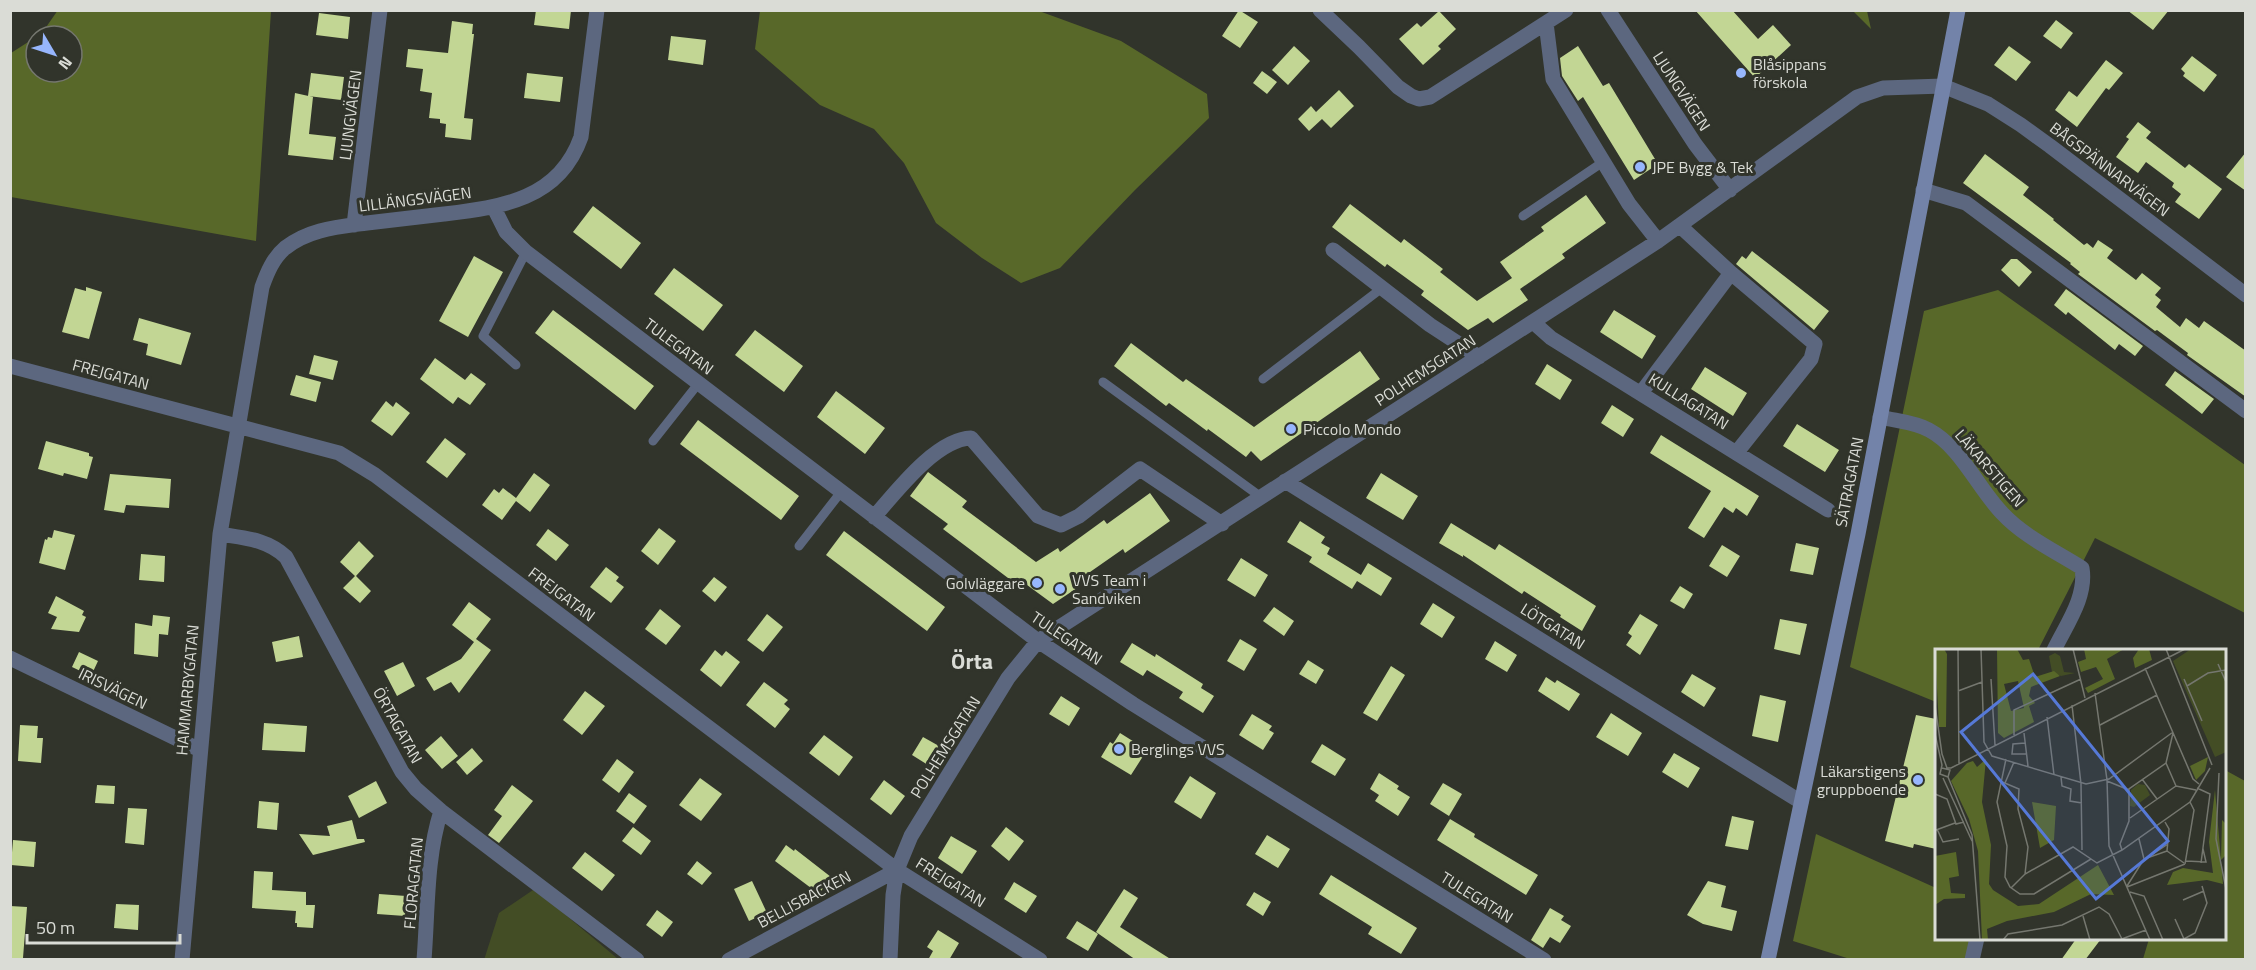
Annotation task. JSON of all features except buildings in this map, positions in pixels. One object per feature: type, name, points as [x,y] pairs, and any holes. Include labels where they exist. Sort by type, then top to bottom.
[{"type":"street","name":"LJUNGVÄGEN","points":[[354,225],[380,10]]},
{"type":"street","name":"LILLÄNGSVÄGEN","points":[[240,426],[262,287],[268,270],[283,250],[311,233],[354,225],[494,208],[522,198],[555,179],[567,167],[582,138],[597,10]]},
{"type":"street","points":[[1320,10],[1398,87],[1419,99],[1430,97],[1566,10]]},
{"type":"street","name":"LJUNGVÄGEN","points":[[1608,10],[1695,144],[1730,190]]},
{"type":"street","name":"SÄTRAGATAN","points":[[1768,960],[1858,534],[1958,10]]},
{"type":"street","points":[[1546,23],[1553,79],[1629,204],[1658,241]]},
{"type":"street","name":"POLHEMSGATAN","points":[[890,960],[893,895],[897,870],[911,836],[1002,688],[1038,641],[1658,241],[1857,97],[1883,88],[1943,86]]},
{"type":"street","name":"BÅGSPÄNNARVÄGEN","points":[[1943,86],[1979,100],[2021,124],[2246,295]]},
{"type":"street","points":[[1923,190],[1966,203],[2246,411]]},
{"type":"street","name":"TULEGATAN","points":[[494,208],[507,232],[526,252],[1038,641],[1133,704],[1544,960]]},
{"type":"street","points":[[1680,226],[1731,273],[1815,344],[1811,359],[1737,452]]},
{"type":"street","points":[[1333,250],[1430,325],[1479,357]]},
{"type":"street","points":[[1641,393],[1731,273]]},
{"type":"street","name":"KULLAGATAN","points":[[1533,322],[1551,338],[1828,510]]},
{"type":"street","name":"FREJGATAN","points":[[10,366],[339,453],[375,475],[897,870],[1040,960]]},
{"type":"street","name":"LÄKARSTIGEN","points":[[1880,417],[1915,424],[1929,430],[1950,446],[2002,514],[2021,530],[2082,568],[2084,579],[2080,597],[2055,649]]},
{"type":"street","name":"HAMMARBYGATAN","points":[[182,960],[220,534],[240,426]]},
{"type":"street","points":[[874,518],[915,469],[959,438],[971,438],[1038,516],[1061,525],[1079,516],[1140,469],[1222,524]]},
{"type":"street","name":"LÖTGATAN","points":[[1285,481],[1801,802]]},
{"type":"street","name":"ÖRTAGATAN","points":[[220,534],[267,543],[286,557],[402,772],[416,789],[441,811],[637,960]]},
{"type":"street","name":"IRISVÄGEN","points":[[10,658],[200,750]]},
{"type":"street","name":"FLORAGATAN","points":[[424,960],[427,901],[435,828],[441,811]]},
{"type":"street","name":"BELLISBACKEN","points":[[729,960],[897,870]]},
{"type":"street","points":[[1972,960],[1977,940]]},
{"type":"lane","points":[[1523,216],[1603,162]]},
{"type":"lane","points":[[516,365],[483,336],[526,252]]},
{"type":"lane","points":[[1263,380],[1382,288]]},
{"type":"lane","points":[[1103,382],[1261,497]]},
{"type":"lane","points":[[653,441],[698,384]]},
{"type":"lane","points":[[799,546],[841,492]]},
{"type":"green space","points":[[58,10],[271,11],[256,241],[11,197],[11,53],[24,45],[24,84],[84,84],[84,24],[48,24]]},
{"type":"green space","points":[[760,11],[1039,11],[1121,41],[1207,94],[1209,118],[1060,268],[1021,283],[982,258],[936,223],[904,163],[874,129],[820,105],[755,49]]},
{"type":"green space","points":[[1853,11],[1867,11],[1871,29]]},
{"type":"green space","points":[[1998,290],[2245,465],[2245,613],[2095,538],[2039,649],[1935,649],[1935,702],[1850,667],[1924,311]]},
{"type":"green space","points":[[2226,771],[2245,781],[2245,959],[2143,959],[2149,940],[2226,940]]},
{"type":"green space","points":[[1816,834],[1935,888],[1935,940],[1977,940],[1972,960],[1850,959],[1793,941]]},
{"type":"green space","points":[[533,890],[618,959],[484,960],[499,913]]},
{"type":"place","name":"Blåsippans förskola","points":[[1741,73]]},
{"type":"place","name":"JPE Bygg & Tek","points":[[1640,167]]},
{"type":"place","name":"Piccolo Mondo","points":[[1291,429]]},
{"type":"place","name":"Golvläggare","points":[[1037,583]]},
{"type":"place","name":"VVS Team i Sandviken","points":[[1060,589]]},
{"type":"place","name":"Berglings VVS","points":[[1119,749]]},
{"type":"place","name":"Läkarstigens gruppboende","points":[[1918,780]]},
{"type":"district","name":"Örta","points":[[972,661]]}]
